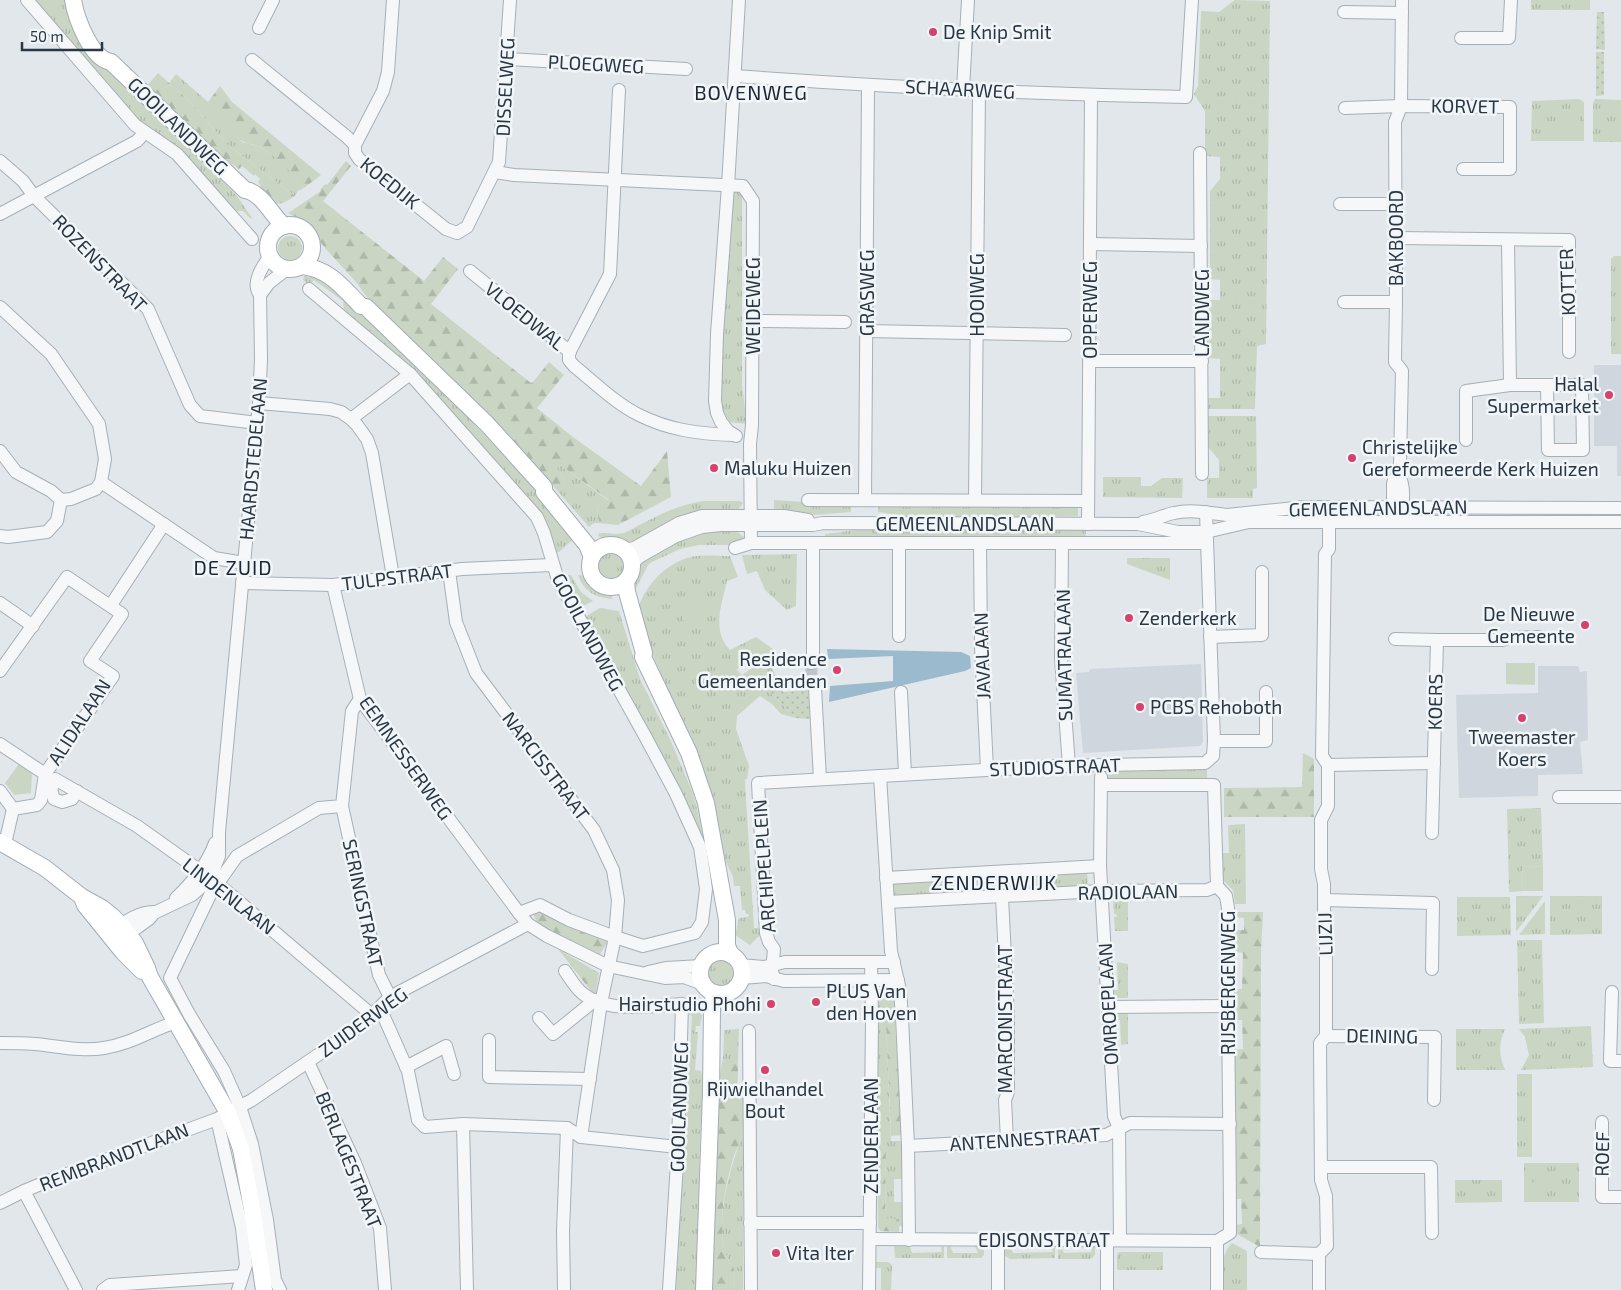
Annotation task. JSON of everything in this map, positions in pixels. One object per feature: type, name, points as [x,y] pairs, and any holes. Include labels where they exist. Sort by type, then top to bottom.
[{"type":"main road","name":"GOOILANDWEG","points":[[73,0],[86,37],[101,56],[106,61],[111,62],[245,190],[251,191],[261,200],[284,226]]},
{"type":"main road","name":"GOOILANDWEG","points":[[84,0],[101,43],[111,56],[111,62]]},
{"type":"main road","name":"GOOILANDWEG","points":[[245,190],[245,195],[263,221],[270,237]]},
{"type":"main road","points":[[294,225],[304,230],[310,238],[312,251],[309,260],[295,268],[276,265],[270,256],[268,248],[270,237],[276,230],[284,226],[294,225]]},
{"type":"main road","name":"GOOILANDWEG","points":[[312,251],[336,267],[350,280],[366,302],[366,307]]},
{"type":"main road","name":"GOOILANDWEG","points":[[295,268],[315,268],[324,272],[361,306],[366,307],[487,424],[544,487],[544,492],[587,545],[592,557]]},
{"type":"main road","name":"GOOILANDWEG","points":[[544,487],[549,487],[594,539],[605,546]]},
{"type":"main road","points":[[605,546],[624,550],[629,557],[629,573],[619,585],[610,587],[602,585],[593,576],[590,568],[592,557],[605,546]]},
{"type":"main road","name":"GOOILANDWEG","points":[[629,573],[627,592],[636,619],[644,653],[643,657],[689,753],[706,803],[727,920],[727,946],[737,966]]},
{"type":"main road","name":"GOOILANDWEG","points":[[610,587],[617,595],[638,656],[643,657]]},
{"type":"main road","points":[[3,843],[45,868],[82,897],[85,905],[118,933],[130,959],[150,977],[229,1113],[241,1149],[264,1290]]},
{"type":"main road","name":"GOOILANDWEG","points":[[706,960],[716,946],[721,883]]},
{"type":"main road","points":[[721,952],[737,966],[739,984],[734,990],[714,990],[700,972],[706,960],[721,952]]},
{"type":"main road","name":"GOOILANDWEG","points":[[704,1290],[714,990]]},
{"type":"street","name":"GOOILANDWEG","points":[[28,0],[135,125],[177,154],[252,239]]},
{"type":"street","points":[[259,28],[273,0]]},
{"type":"street","points":[[355,145],[383,91],[388,72],[392,0]]},
{"type":"street","name":"DISSELWEG","points":[[495,172],[499,162],[501,145],[510,0]]},
{"type":"street","name":"WEIDEWEG","points":[[739,0],[728,186],[716,334],[715,407],[721,422],[733,435],[750,444]]},
{"type":"street","points":[[963,89],[968,0]]},
{"type":"street","name":"SCHAARWEG","points":[[735,76],[868,86],[1186,97],[1192,0]]},
{"type":"street","points":[[1461,38],[1509,38],[1511,0]]},
{"type":"street","points":[[1344,12],[1402,6]]},
{"type":"street","name":"BAKBOORD","points":[[1398,522],[1394,480],[1398,474],[1400,461],[1402,372],[1395,360],[1395,122],[1401,106],[1402,6]]},
{"type":"street","name":"PLOEGWEG","points":[[506,59],[686,69]]},
{"type":"street","name":"KOEDIJK","points":[[252,60],[355,145],[354,152],[359,159],[446,229],[455,233],[467,228],[495,172]]},
{"type":"street","name":"GRASWEG","points":[[865,500],[868,86]]},
{"type":"street","points":[[570,352],[610,274],[620,90]]},
{"type":"street","name":"HOOIWEG","points":[[975,500],[978,90]]},
{"type":"street","name":"OPPERWEG","points":[[1088,524],[1091,95]]},
{"type":"street","points":[[1345,108],[1401,106]]},
{"type":"street","name":"KORVET","points":[[1401,106],[1510,107],[1510,169],[1462,169]]},
{"type":"street","points":[[0,214],[137,141],[145,132]]},
{"type":"street","name":"LANDWEG","points":[[1200,153],[1202,474]]},
{"type":"street","name":"ROZENSTRAAT","points":[[0,162],[22,181],[34,196],[148,310],[190,405],[200,416],[258,423]]},
{"type":"street","points":[[495,172],[728,186]]},
{"type":"street","name":"WEIDEWEG","points":[[728,186],[743,186],[753,201],[752,425],[750,444],[751,543]]},
{"type":"street","points":[[1340,204],[1396,204]]},
{"type":"street","name":"KOTTER","points":[[1396,238],[1569,240],[1569,352]]},
{"type":"street","points":[[1508,240],[1510,385]]},
{"type":"street","points":[[1090,244],[1201,246]]},
{"type":"street","name":"HAARDSTEDELAAN","points":[[229,1113],[224,1071],[189,1014],[170,978],[211,893],[209,878],[219,856],[219,832],[258,423],[261,351],[260,295],[257,292],[258,277],[270,256]]},
{"type":"street","points":[[260,295],[269,283],[295,268]]},
{"type":"street","name":"VLOEDWAL","points":[[470,271],[570,352],[568,358],[574,366],[638,415],[675,429],[708,434],[733,435]]},
{"type":"street","name":"GOOILANDWEG","points":[[309,289],[410,374],[537,517],[544,533],[558,580],[667,778],[700,847],[706,889],[702,922],[695,933],[643,946],[615,938]]},
{"type":"street","points":[[1344,302],[1396,302]]},
{"type":"street","points":[[0,307],[51,354],[100,424],[105,459],[101,482],[96,488],[71,499],[61,500],[51,491],[16,472],[0,451]]},
{"type":"street","points":[[753,321],[845,322]]},
{"type":"street","points":[[867,331],[1065,334]]},
{"type":"street","points":[[1090,361],[1202,361]]},
{"type":"street","points":[[351,418],[410,374]]},
{"type":"street","points":[[1466,440],[1466,391],[1510,385],[1547,385],[1582,385],[1584,450],[1548,450],[1547,385]]},
{"type":"street","points":[[259,403],[335,410],[351,418],[364,434],[371,448],[393,577]]},
{"type":"street","points":[[101,482],[214,558],[244,563]]},
{"type":"street","points":[[0,536],[47,532],[56,521],[61,500]]},
{"type":"street","name":"GEMEENLANDSLAAN","points":[[808,500],[1088,501]]},
{"type":"street","name":"GEMEENLANDSLAAN","points":[[1138,524],[1177,513],[1206,512],[1230,515],[1301,507],[1621,508]]},
{"type":"street","name":"LIJZIJ","points":[[1319,1290],[1319,1254],[1327,1246],[1326,1196],[1320,1180],[1320,1043],[1326,1036],[1326,928],[1324,884],[1321,869],[1321,820],[1328,806],[1328,765],[1322,756],[1325,554],[1329,549],[1324,522],[1324,507]]},
{"type":"street","points":[[1206,512],[1214,741],[1266,740],[1266,692]]},
{"type":"street","name":"GEMEENLANDSLAAN","points":[[624,550],[634,548],[679,523],[694,518],[709,515],[750,521]]},
{"type":"street","name":"GEMEENLANDSLAAN","points":[[629,573],[639,557],[685,532],[712,526],[784,516],[823,523],[1138,524],[1206,538],[1249,522],[1621,522]]},
{"type":"street","points":[[0,671],[67,577],[110,605],[164,524]]},
{"type":"street","points":[[735,548],[751,543],[980,544],[1206,538]]},
{"type":"street","points":[[899,543],[899,636]]},
{"type":"street","name":"SUMATRALAAN","points":[[1062,543],[1061,658],[1069,766]]},
{"type":"street","points":[[813,662],[814,544]]},
{"type":"street","name":"JAVALAAN","points":[[980,544],[981,655],[987,769]]},
{"type":"street","name":"TULPSTRAAT","points":[[242,584],[333,585],[449,571],[552,565]]},
{"type":"street","name":"NARCISSTRAAT","points":[[449,571],[456,622],[476,673],[594,830],[613,870],[618,900],[615,938],[598,1002],[590,1078],[581,1137]]},
{"type":"street","points":[[1210,637],[1262,635],[1262,572]]},
{"type":"street","name":"EEMNESSERWEG","points":[[333,585],[360,699],[528,924],[547,936],[608,966],[665,978],[684,977],[714,990]]},
{"type":"street","points":[[0,603],[33,626]]},
{"type":"street","name":"ALIDALAAN","points":[[45,774],[113,676],[90,661],[122,614],[110,605]]},
{"type":"street","points":[[1395,639],[1502,640],[1540,637]]},
{"type":"street","name":"KOERS","points":[[1432,833],[1437,640]]},
{"type":"street","points":[[815,686],[820,779]]},
{"type":"street","points":[[901,692],[905,774]]},
{"type":"street","name":"SERINGSTRAAT","points":[[360,699],[352,711],[342,806],[379,975],[390,997]]},
{"type":"street","name":"STUDIOSTRAAT","points":[[880,776],[987,769],[1205,763],[1213,756],[1214,741]]},
{"type":"street","points":[[0,744],[45,774],[41,800],[37,805],[13,809]]},
{"type":"street","points":[[1328,765],[1434,763]]},
{"type":"street","name":"OMROEPLAAN","points":[[1100,766],[1101,891],[1114,1116],[1119,1128],[1113,1240],[1107,1290]]},
{"type":"street","points":[[737,966],[764,967],[785,962],[894,962],[891,951],[880,776]]},
{"type":"street","name":"ARCHIPELPLEIN","points":[[774,979],[772,971],[774,949],[766,935],[758,783],[880,776]]},
{"type":"street","name":"RIJSBERGENWEG","points":[[1101,785],[1214,786],[1218,886],[1226,896],[1228,908],[1227,1006],[1230,1124],[1230,1234],[1217,1241]]},
{"type":"street","points":[[0,791],[13,809]]},
{"type":"street","name":"LINDENLAAN","points":[[77,791],[137,826],[209,878],[376,1012]]},
{"type":"street","points":[[1559,797],[1621,797]]},
{"type":"street","name":"HAARDSTEDELAAN","points":[[118,933],[146,912],[154,912],[192,895],[209,878],[237,856],[319,808],[342,806]]},
{"type":"street","points":[[3,843],[13,809]]},
{"type":"street","name":"RADIOLAAN","points":[[886,878],[1100,866]]},
{"type":"street","name":"RADIOLAAN","points":[[888,902],[1101,891],[1207,890],[1218,886]]},
{"type":"street","name":"MARCONISTRAAT","points":[[1002,897],[1008,1019],[1008,1092],[1005,1100],[1007,1141]]},
{"type":"street","points":[[1324,900],[1433,903],[1432,969]]},
{"type":"street","points":[[518,913],[540,905],[569,920],[615,938]]},
{"type":"street","name":"ZUIDERWEG","points":[[229,1113],[363,1024],[390,997],[528,924]]},
{"type":"street","name":"EEMNESSERWEG","points":[[640,973],[706,960]]},
{"type":"street","name":"ZENDERLAAN","points":[[869,1290],[871,962]]},
{"type":"street","name":"ZENDERLAAN","points":[[894,962],[902,1017],[908,1146],[909,1240]]},
{"type":"street","points":[[737,966],[784,981],[898,980]]},
{"type":"street","points":[[539,1018],[552,1034],[598,1002],[581,993],[565,971]]},
{"type":"street","points":[[1612,992],[1610,1061],[1621,1061]]},
{"type":"street","name":"GOOILANDWEG","points":[[598,1002],[618,1007],[682,1004],[678,1148],[669,1290]]},
{"type":"street","points":[[1108,1007],[1227,1006]]},
{"type":"street","points":[[376,1012],[406,1067],[418,1120],[424,1127],[463,1124],[567,1128],[581,1137],[678,1148]]},
{"type":"street","points":[[0,1043],[102,1048],[130,1042],[176,1022]]},
{"type":"street","points":[[750,1031],[751,1290]]},
{"type":"street","name":"DEINING","points":[[1326,1036],[1435,1037],[1434,1100]]},
{"type":"street","points":[[489,1040],[489,1077],[590,1078]]},
{"type":"street","points":[[406,1067],[446,1046],[454,1074]]},
{"type":"street","name":"BERLAGESTRAAT","points":[[308,1062],[354,1164],[380,1228],[385,1290]]},
{"type":"street","points":[[229,1113],[246,1265],[238,1290]]},
{"type":"street","points":[[229,1113],[252,1144],[267,1220],[275,1280],[280,1290]]},
{"type":"street","name":"REMBRANDTLAAN","points":[[0,1203],[24,1191],[229,1113]]},
{"type":"street","name":"ROEF","points":[[1602,1122],[1602,1197],[1621,1198]]},
{"type":"street","name":"ANTENNESTRAAT","points":[[908,1146],[1106,1135],[1130,1123],[1230,1124]]},
{"type":"street","points":[[463,1124],[467,1290]]},
{"type":"street","points":[[564,1290],[567,1128]]},
{"type":"street","points":[[1321,1167],[1431,1166],[1432,1233]]},
{"type":"street","points":[[24,1191],[76,1290]]},
{"type":"street","points":[[750,1223],[870,1223]]},
{"type":"street","name":"EDISONSTRAAT","points":[[870,1239],[1217,1241]]},
{"type":"street","points":[[998,1239],[998,1290]]},
{"type":"street","points":[[1217,1241],[1217,1290]]},
{"type":"street","points":[[1261,1252],[1319,1254]]},
{"type":"street","points":[[102,1290],[110,1285],[242,1276]]},
{"type":"shaded area","points":[[1594,365],[1621,365],[1621,476],[1617,476],[1617,446],[1594,446]]},
{"type":"shaded area","name":"PCBS Rehoboth","points":[[1201,664],[1203,742],[1200,746],[1083,753],[1076,673],[1089,672],[1090,669]]},
{"type":"shaded area","name":"Tweemaster Koers","points":[[1538,666],[1578,666],[1580,672],[1587,671],[1588,740],[1580,742],[1583,774],[1538,775],[1538,796],[1459,798],[1456,695],[1538,693]]},
{"type":"green space","points":[[32,0],[70,0],[74,14],[167,124],[237,196],[252,218],[243,211],[232,211],[134,119]]},
{"type":"green space","points":[[1235,0],[1270,1],[1266,344],[1257,346],[1255,409],[1207,409],[1207,398],[1220,398],[1220,359],[1208,358],[1209,300],[1220,300],[1220,280],[1210,279],[1210,191],[1220,179],[1220,157],[1205,156],[1205,111],[1194,94],[1198,86],[1201,11],[1219,12]]},
{"type":"green space","points":[[1531,0],[1590,0],[1590,10],[1531,10]]},
{"type":"green space","points":[[1597,12],[1604,12],[1605,50],[1596,49]]},
{"type":"green space","points":[[1596,52],[1604,52],[1604,95],[1596,96]]},
{"type":"green space","points":[[158,73],[189,101],[229,146],[295,196],[277,204],[269,199],[258,182],[260,179],[255,174],[254,176],[242,166],[239,169],[227,161],[146,87]]},
{"type":"green space","points":[[176,74],[208,102],[242,142],[257,146],[271,154],[284,164],[304,188],[298,191],[295,196],[229,146],[189,101],[169,83]]},
{"type":"green space","points":[[220,86],[232,102],[321,175],[304,188],[272,155],[259,147],[243,141],[231,132],[208,102]]},
{"type":"green space","points":[[1579,99],[1584,102],[1584,141],[1531,141],[1532,101]]},
{"type":"green space","points":[[1595,99],[1621,100],[1621,142],[1593,142],[1593,103]]},
{"type":"green space","points":[[1565,109],[1579,109],[1580,134],[1556,135],[1555,122],[1565,122]]},
{"type":"green space","points":[[346,161],[351,166],[323,201],[424,281],[443,257],[458,269],[431,304],[531,383],[549,362],[564,375],[537,408],[573,437],[641,486],[667,451],[671,497],[618,525],[599,523],[597,507],[609,500],[553,460],[565,482],[554,487],[369,300],[356,282],[304,222],[288,213],[321,191]]},
{"type":"green space","points":[[732,192],[739,192],[742,196],[742,385],[747,424],[729,422],[720,404],[718,392]]},
{"type":"green space","points":[[290,236],[295,237],[301,243],[301,253],[295,259],[290,260],[285,259],[279,253],[278,248],[279,243],[285,237]]},
{"type":"green space","points":[[1614,256],[1621,256],[1621,354],[1611,354],[1611,259]]},
{"type":"green space","points":[[305,272],[331,284],[455,404],[533,486],[576,537],[559,552],[554,553],[545,522],[344,313],[343,301],[314,280],[310,285],[303,280]]},
{"type":"green space","points":[[1207,416],[1256,416],[1257,488],[1253,489],[1253,498],[1207,498],[1207,478],[1219,478],[1219,460],[1207,446]]},
{"type":"green space","points":[[552,459],[609,501],[597,507],[599,523],[594,523],[589,527],[554,487],[565,482]]},
{"type":"green space","points":[[1103,477],[1141,477],[1141,486],[1151,486],[1162,478],[1183,478],[1182,498],[1103,497]]},
{"type":"green space","points":[[774,500],[851,505],[851,512],[814,515],[774,513]]},
{"type":"green space","points":[[704,501],[740,501],[743,503],[738,510],[626,545],[598,536],[599,533],[624,533],[672,509]]},
{"type":"green space","points":[[878,504],[1078,506],[1078,516],[919,518],[878,512]]},
{"type":"green space","points":[[864,529],[1086,529],[1086,535],[1081,540],[825,540],[825,534]]},
{"type":"green space","points":[[722,530],[736,531],[744,537],[733,545],[699,545],[680,549],[652,562],[648,565],[634,592],[633,586],[640,571],[642,558],[691,534]]},
{"type":"green space","points":[[611,553],[620,557],[624,566],[620,575],[611,579],[602,575],[598,566],[602,557]]},
{"type":"green space","points":[[797,554],[796,606],[787,610],[765,590],[757,571],[747,574],[742,555]]},
{"type":"green space","points":[[697,556],[730,556],[738,577],[727,581],[721,607],[719,626],[724,642],[730,650],[756,637],[777,652],[736,669],[742,675],[755,666],[769,662],[781,687],[770,692],[796,718],[781,714],[772,704],[760,696],[737,716],[736,729],[749,766],[745,782],[754,928],[762,928],[762,933],[750,945],[735,935],[739,918],[748,917],[749,914],[742,910],[740,886],[734,886],[733,877],[721,851],[702,766],[654,658],[634,605],[640,603],[648,588],[671,565]]},
{"type":"green space","points":[[1127,558],[1170,558],[1170,580],[1127,564]]},
{"type":"green space","points":[[563,575],[571,575],[581,592],[593,601],[579,608],[562,577]]},
{"type":"green space","points":[[578,575],[587,576],[596,587],[610,592],[613,599],[591,593],[584,586]]},
{"type":"green space","points":[[714,597],[719,613],[685,625],[680,609]]},
{"type":"green space","points":[[600,608],[619,611],[640,679],[670,739],[692,791],[706,852],[583,618]]},
{"type":"green space","points":[[1506,663],[1535,663],[1535,685],[1506,684]]},
{"type":"green space","points":[[781,687],[783,692],[808,690],[810,719],[796,718],[770,692]]},
{"type":"green space","points":[[1303,753],[1314,759],[1314,817],[1224,817],[1224,788],[1302,787]]},
{"type":"green space","points":[[19,764],[32,773],[31,793],[14,795],[5,783]]},
{"type":"green space","points":[[1207,767],[1207,779],[1110,780],[1106,776],[1107,772],[1110,771]]},
{"type":"green space","points":[[1541,808],[1543,866],[1522,867],[1523,891],[1509,892],[1507,809]]},
{"type":"green space","points":[[1245,824],[1246,904],[1235,904],[1233,890],[1222,879],[1221,853],[1229,853],[1228,825]]},
{"type":"green space","points":[[1543,866],[1543,891],[1523,891],[1522,867]]},
{"type":"green space","points":[[1087,871],[1088,886],[1007,890],[1006,875]]},
{"type":"green space","points":[[1003,876],[1004,890],[893,897],[893,883]]},
{"type":"green space","points":[[1113,896],[1128,896],[1128,931],[1115,931],[1114,917],[1117,917],[1114,914]]},
{"type":"green space","points":[[1516,896],[1543,896],[1516,932]]},
{"type":"green space","points":[[1550,896],[1602,896],[1602,934],[1550,935]]},
{"type":"green space","points":[[1457,897],[1510,897],[1511,935],[1457,936]]},
{"type":"green space","points":[[1545,901],[1545,934],[1519,935]]},
{"type":"green space","points":[[543,911],[608,941],[598,957],[537,922],[533,914],[534,912]]},
{"type":"green space","points":[[1235,912],[1263,912],[1261,953],[1260,1247],[1235,1233],[1235,1225],[1242,1224],[1241,1199],[1234,1199],[1234,1050],[1243,1049],[1242,1020],[1234,1020],[1234,989],[1242,989],[1243,953],[1235,952],[1235,930],[1244,930],[1244,918],[1235,917]]},
{"type":"green space","points":[[1517,940],[1542,940],[1544,1023],[1519,1024]]},
{"type":"green space","points":[[558,949],[599,973],[595,996]]},
{"type":"green space","points":[[720,960],[729,964],[733,973],[729,982],[720,986],[711,982],[707,973],[711,964]]},
{"type":"green space","points":[[1117,962],[1128,964],[1128,998],[1112,998],[1111,990],[1118,990]]},
{"type":"green space","points":[[882,986],[889,986],[894,992],[895,1023],[886,1024],[891,1141],[903,1141],[903,1179],[894,1179],[894,1202],[904,1202],[904,1227],[899,1226],[899,1219],[885,1219],[886,1143],[877,1143],[876,990]]},
{"type":"green space","points":[[688,1010],[695,1013],[696,1010],[699,1011],[702,1016],[700,1026],[696,1026],[695,1032],[698,1032],[695,1070],[701,1071],[704,1086],[700,1136],[696,1290],[676,1290],[692,1016],[688,1014]]},
{"type":"green space","points":[[1114,1013],[1128,1013],[1128,1044],[1121,1045],[1120,1020],[1112,1020]]},
{"type":"green space","points":[[895,1023],[902,1135],[891,1136],[886,1024]]},
{"type":"green space","points":[[1591,1026],[1593,1067],[1521,1070],[1529,1055],[1525,1037],[1519,1029]]},
{"type":"green space","points":[[739,1029],[738,1062],[736,1061],[725,1075],[725,1091],[738,1072],[737,1092],[719,1092],[718,1098],[724,1030]]},
{"type":"green space","points":[[1456,1029],[1505,1029],[1500,1050],[1505,1070],[1456,1070]]},
{"type":"green space","points":[[736,1061],[738,1062],[738,1072],[725,1092],[745,1092],[744,1125],[743,1135],[735,1153],[727,1182],[722,1214],[723,1245],[727,1258],[734,1268],[733,1290],[710,1290],[718,1098],[719,1092],[724,1092],[727,1069]]},
{"type":"green space","points":[[1517,1074],[1532,1074],[1532,1157],[1517,1157]]},
{"type":"green space","points":[[743,1135],[743,1290],[733,1290],[734,1268],[726,1256],[722,1222],[732,1165]]},
{"type":"green space","points":[[886,1142],[885,1218],[899,1219],[899,1232],[880,1231],[878,1227],[877,1143]]},
{"type":"green space","points":[[1524,1163],[1579,1163],[1579,1202],[1524,1202]]},
{"type":"green space","points":[[1547,1174],[1552,1177],[1554,1184],[1552,1189],[1540,1193],[1540,1202],[1524,1202],[1524,1185],[1531,1185],[1540,1175]]},
{"type":"green space","points":[[1455,1180],[1502,1180],[1502,1202],[1455,1203]]},
{"type":"green space","points":[[1232,1243],[1247,1251],[1247,1290],[1221,1290],[1223,1259]]},
{"type":"green space","points":[[894,1245],[909,1245],[912,1253],[942,1252],[941,1247],[944,1245],[944,1258],[895,1258]]},
{"type":"green space","points":[[947,1245],[950,1245],[953,1253],[978,1253],[975,1246],[984,1245],[984,1255],[981,1258],[947,1258]]},
{"type":"green space","points":[[1005,1245],[1010,1245],[1013,1253],[1053,1252],[1052,1246],[1055,1245],[1055,1258],[1010,1259],[1005,1256]]},
{"type":"green space","points":[[1058,1245],[1060,1245],[1064,1253],[1092,1252],[1090,1245],[1095,1246],[1095,1255],[1091,1259],[1058,1259]]},
{"type":"green space","points":[[1119,1252],[1163,1252],[1163,1270],[1119,1270],[1117,1269],[1117,1254]]},
{"type":"green space","points":[[873,1262],[888,1262],[892,1265],[891,1290],[881,1290],[881,1268],[873,1268]]},
{"type":"water","points":[[827,649],[961,652],[970,656],[971,668],[965,671],[829,702],[830,686],[893,681],[893,656],[828,659]]},
{"type":"tunnel","points":[[811,663],[812,685]]},
{"type":"place","name":"De Knip Smit","points":[[933,32]]},
{"type":"place","name":"Halal Supermarket","points":[[1609,395]]},
{"type":"place","name":"Christelijke Gereformeerde Kerk Huizen","points":[[1352,458]]},
{"type":"place","name":"Maluku Huizen","points":[[714,468]]},
{"type":"place","name":"Zenderkerk","points":[[1129,618]]},
{"type":"place","name":"De Nieuwe Gemeente","points":[[1585,625]]},
{"type":"place","name":"Residence Gemeenlanden","points":[[837,670]]},
{"type":"place","name":"PCBS Rehoboth","points":[[1140,707]]},
{"type":"place","name":"Tweemaster Koers","points":[[1522,718]]},
{"type":"place","name":"PLUS Van den Hoven","points":[[816,1002]]},
{"type":"place","name":"Hairstudio Phohi","points":[[771,1004]]},
{"type":"place","name":"Rijwielhandel Bout","points":[[765,1070]]},
{"type":"place","name":"Vita Iter","points":[[776,1253]]},
{"type":"district","name":"BOVENWEG","points":[[751,93]]},
{"type":"district","name":"DE ZUID","points":[[233,568]]},
{"type":"district","name":"ZENDERWIJK","points":[[994,883]]}]
